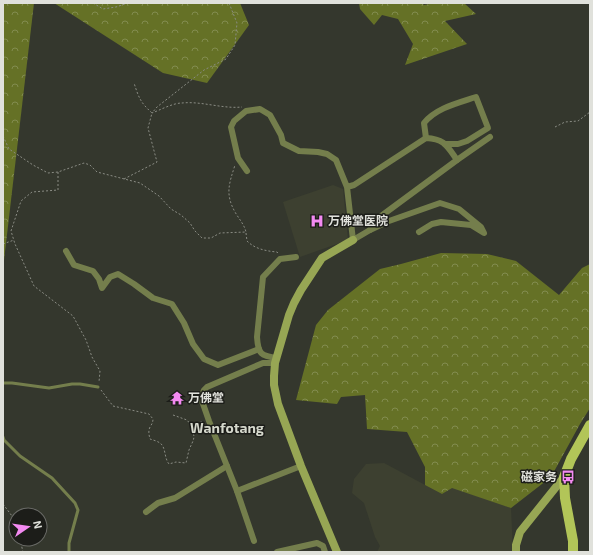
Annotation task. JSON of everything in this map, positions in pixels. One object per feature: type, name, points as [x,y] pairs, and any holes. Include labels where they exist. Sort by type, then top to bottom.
[{"type":"main road","points":[[573,552],[573,541],[565,498],[564,477],[571,459],[590,425]]},
{"type":"street","points":[[426,138],[424,123],[428,118],[452,105],[476,97],[488,128],[467,141],[458,144],[445,144]]},
{"type":"street","points":[[247,171],[238,158],[231,127],[234,121],[246,110],[260,108],[270,115],[281,135],[283,143],[299,151],[327,154],[336,160],[347,187],[353,240]]},
{"type":"street","points":[[370,230],[373,222],[456,160],[490,137]]},
{"type":"street","points":[[347,187],[354,185],[426,138],[434,138],[445,144],[456,160]]},
{"type":"street","points":[[337,552],[301,466],[278,404],[274,386],[276,360],[294,303],[322,258],[370,230],[389,221],[440,203],[459,208],[481,227],[484,233],[471,225],[441,222],[432,224],[419,232]]},
{"type":"street","points":[[66,251],[74,265],[93,271],[99,279],[102,288],[110,277],[118,274],[153,298],[172,304],[184,323],[193,344],[204,359],[218,365],[259,349]]},
{"type":"street","points":[[276,360],[264,356],[261,353],[257,343],[263,277],[280,259],[296,257]]},
{"type":"street","points":[[254,541],[237,491],[201,398],[207,387],[263,363],[276,360]]},
{"type":"street","points":[[146,512],[158,503],[175,498],[227,466]]},
{"type":"street","points":[[237,491],[301,466]]},
{"type":"street","points":[[516,552],[516,545],[520,532],[564,477]]},
{"type":"street","points":[[277,552],[316,543],[323,546],[325,552]]},
{"type":"lane","points":[[3,382],[49,388],[72,384],[98,387]]},
{"type":"lane","points":[[3,437],[4,440],[20,456],[52,478],[75,503],[78,510],[69,543],[69,552]]},
{"type":"path","points":[[93,3],[103,9],[116,8],[128,3]]},
{"type":"path","points":[[124,179],[157,162],[148,128],[152,113],[156,107],[204,70],[226,59],[235,45],[237,23],[229,3]]},
{"type":"path","points":[[134,83],[138,97],[143,105],[152,113]]},
{"type":"path","points":[[152,113],[180,103],[193,103],[232,108],[243,107],[246,110]]},
{"type":"path","points":[[555,127],[565,122],[578,121],[590,112]]},
{"type":"path","points":[[3,136],[9,149],[48,173],[58,172],[84,163],[90,165],[97,172],[140,183],[159,196],[171,209],[181,215],[190,223],[202,238],[211,238],[220,233],[246,232]]},
{"type":"path","points":[[238,158],[232,174],[228,192],[230,202],[236,214],[244,224],[247,241],[257,248],[277,252],[280,254],[280,259]]},
{"type":"path","points":[[58,172],[58,190],[32,192],[21,201],[11,231],[34,286],[72,316],[86,340],[92,357],[100,371],[98,387],[113,406],[149,414],[154,419],[150,427],[150,439],[160,443],[164,447],[165,460],[169,464],[176,462],[186,463],[189,450],[194,439],[194,434],[187,420],[173,415]]},
{"type":"path","points":[[3,244],[14,240]]},
{"type":"path","points":[[191,426],[208,419]]},
{"type":"shaded area","name":"万佛堂医院","points":[[333,185],[343,189],[348,240],[300,257],[283,202]]},
{"type":"shaded area","points":[[384,463],[442,494],[452,487],[511,508],[513,552],[377,552],[380,546],[375,537],[364,503],[352,493],[354,479],[366,464]]},
{"type":"green space","points":[[3,3],[34,3],[3,269]]},
{"type":"green space","points":[[54,3],[240,3],[249,25],[207,83],[163,73]]},
{"type":"green space","points":[[359,3],[422,3],[424,5],[434,3],[464,3],[476,14],[445,21],[467,44],[405,65],[413,44],[398,19],[382,15],[374,25],[360,9]]},
{"type":"green space","points":[[441,253],[487,254],[516,261],[559,295],[582,268],[590,264],[590,408],[551,477],[511,508],[452,488],[442,494],[425,485],[425,467],[407,432],[367,429],[365,395],[341,397],[337,404],[296,400],[316,325],[328,310],[380,269]]},
{"type":"place","name":"万佛堂医院","points":[[317,221]]},
{"type":"place","name":"万佛堂","points":[[177,398]]},
{"type":"place","name":"磁家务","points":[[568,477]]},
{"type":"district","name":"Wanfotang","points":[[227,428]]}]
